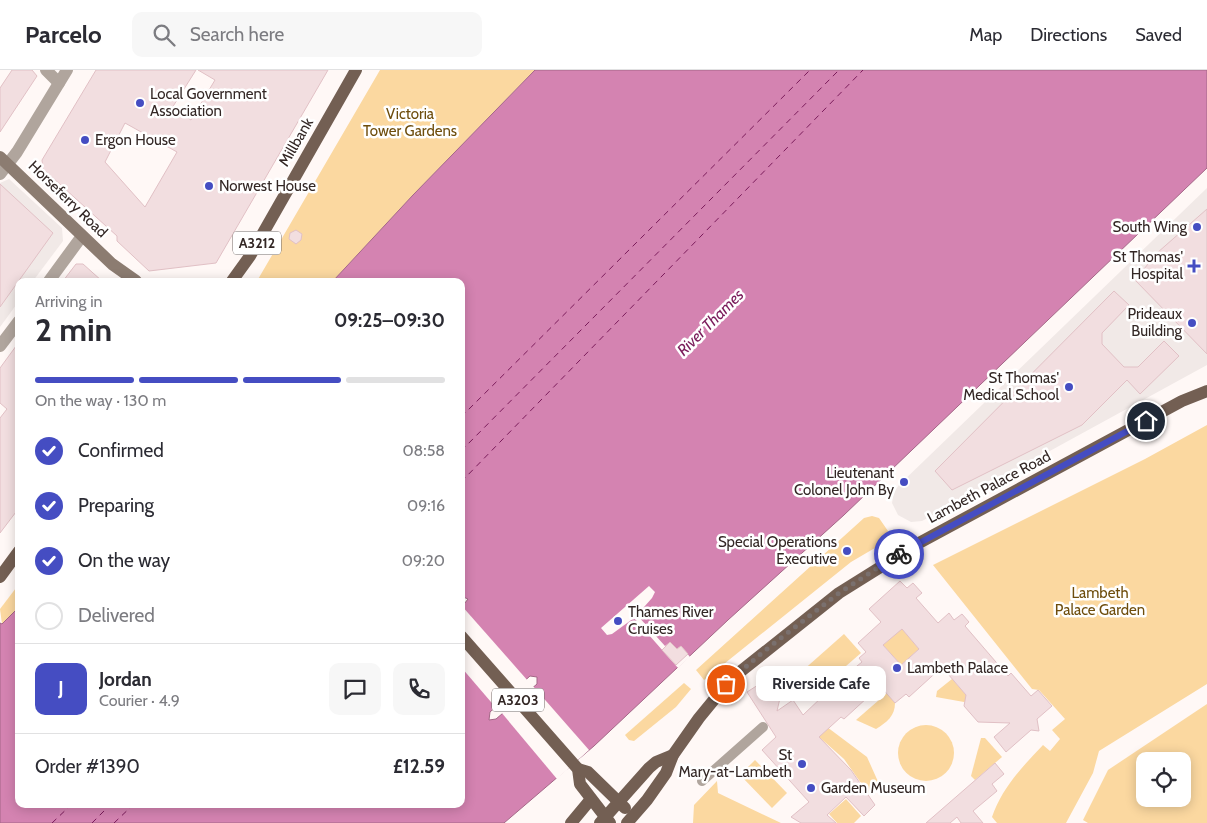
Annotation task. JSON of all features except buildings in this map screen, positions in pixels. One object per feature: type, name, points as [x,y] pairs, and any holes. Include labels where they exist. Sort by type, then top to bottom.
[{"type":"main road","name":"Millbank","points":[[234,278],[250,256],[356,70]]},
{"type":"main road","name":"Horseferry Road","points":[[2,165],[112,264],[132,278]]},
{"type":"main road","name":"Horseferry Road","points":[[112,264],[120,278]]},
{"type":"main road","name":"Lambeth Palace Road","points":[[632,821],[666,773],[673,755],[699,718],[731,679],[839,593],[919,543],[1175,405],[1207,391]]},
{"type":"main road","points":[[0,577],[15,556]]},
{"type":"main road","name":"A3203","points":[[465,641],[576,767],[580,784],[605,822]]},
{"type":"main road","name":"Lambeth Palace Road","points":[[605,822],[649,768],[656,762],[673,755]]},
{"type":"main road","points":[[576,767],[588,772],[620,802],[632,821]]},
{"type":"main road","points":[[571,823],[591,798]]},
{"type":"street","points":[[46,70],[59,83]]},
{"type":"street","points":[[2,165],[67,70]]},
{"type":"street","points":[[51,278],[82,236]]},
{"type":"street","points":[[0,346],[15,326]]},
{"type":"street","points":[[702,781],[763,727]]},
{"type":"shaded area","points":[[9,179],[62,228],[63,241],[35,278],[15,278],[15,306],[0,327],[0,183]]},
{"type":"shaded area","points":[[1207,188],[1207,365],[922,521],[911,522],[898,515],[892,503],[894,492],[899,485]]},
{"type":"green space","name":"Victoria Tower Gardens","points":[[380,70],[535,70],[413,195],[336,278],[259,278]]},
{"type":"green space","name":"Lambeth Palace Garden","points":[[1207,425],[1207,684],[1099,751],[1093,773],[1066,823],[997,823],[992,817],[1007,787],[1043,745],[1050,751],[1060,739],[1052,730],[1065,719],[1039,690],[1032,689],[933,565],[1145,459]]},
{"type":"green space","points":[[872,516],[879,518],[888,531],[887,537],[880,545],[851,562],[704,680],[696,670],[864,518]]},
{"type":"green space","points":[[15,589],[15,611],[2,624],[0,609]]},
{"type":"green space","points":[[899,625],[919,649],[901,665],[883,645],[891,638]]},
{"type":"green space","points":[[844,634],[861,653],[808,699],[792,680]]},
{"type":"green space","points":[[952,679],[971,700],[964,702],[936,697],[937,691]]},
{"type":"green space","points":[[684,683],[691,689],[676,707],[634,741],[629,740],[625,735]]},
{"type":"green space","points":[[887,693],[895,703],[895,708],[887,721],[876,729],[856,720]]},
{"type":"green space","points":[[1207,704],[1207,823],[1088,823],[1083,820],[1108,770]]},
{"type":"green space","points":[[926,725],[937,727],[946,733],[952,742],[954,753],[952,764],[946,773],[937,779],[926,781],[915,779],[906,773],[900,764],[898,753],[900,742],[906,733],[915,727]]},
{"type":"green space","points":[[827,727],[867,757],[880,786],[868,793],[844,759],[818,736]]},
{"type":"green space","points":[[981,738],[985,738],[1002,757],[975,780],[971,776]]},
{"type":"green space","points":[[755,760],[787,793],[772,808],[740,775]]},
{"type":"green space","points":[[717,781],[718,793],[781,823],[693,823],[694,805]]},
{"type":"green space","points":[[846,799],[861,816],[854,823],[837,823],[829,814]]},
{"type":"water","name":"River Thames","points":[[535,70],[1207,70],[1207,168],[844,515],[728,620],[594,746],[504,823],[0,823],[0,623],[2,624],[15,611],[15,808],[465,808],[465,603],[468,599],[465,598],[465,278],[336,278],[413,195]],"holes":[[[530,676],[537,677],[537,684],[496,719],[489,720],[490,712]]]},
{"type":"pier","points":[[649,586],[655,592],[637,615],[665,646],[670,642],[677,649],[681,646],[690,657],[678,668],[634,618],[612,634],[607,635],[601,628]]},
{"type":"pier","points":[[465,610],[528,681],[497,709],[465,672]]},
{"type":"pier","points":[[532,685],[589,750],[557,779],[501,712]]},
{"type":"ferry route","points":[[465,413],[810,70]]},
{"type":"ferry route","points":[[465,447],[839,70]]},
{"type":"ferry route","points":[[465,478],[863,70]]},
{"type":"ferry route","points":[[52,823],[68,808]]},
{"type":"ferry route","points":[[92,823],[107,808]]},
{"type":"ferry route","points":[[114,823],[130,808]]},
{"type":"way so far","points":[[726,684],[763,652],[839,593],[899,554]]},
{"type":"place","name":"Local Government Association","points":[[140,103]]},
{"type":"place","name":"Ergon House","points":[[85,140]]},
{"type":"place","name":"Norwest House","points":[[209,186]]},
{"type":"place","name":"South Wing","points":[[1197,227]]},
{"type":"place","name":"St Thomas' Hospital","points":[[1194,266]]},
{"type":"place","name":"Prideaux Building","points":[[1192,323]]},
{"type":"place","name":"St Thomas' Medical School","points":[[1069,387]]},
{"type":"place","name":"Lieutenant Colonel John By","points":[[904,482]]},
{"type":"place","name":"Special Operations Executive","points":[[847,551]]},
{"type":"place","name":"Thames River Cruises","points":[[618,621]]},
{"type":"place","name":"Lambeth Palace","points":[[897,668]]},
{"type":"place","name":"Riverside Cafe","points":[[726,684]]},
{"type":"place","name":"St Mary-at-Lambeth","points":[[802,764]]},
{"type":"place","name":"Garden Museum","points":[[811,788]]},
{"type":"route","points":[[899,554],[1146,421]]}]
